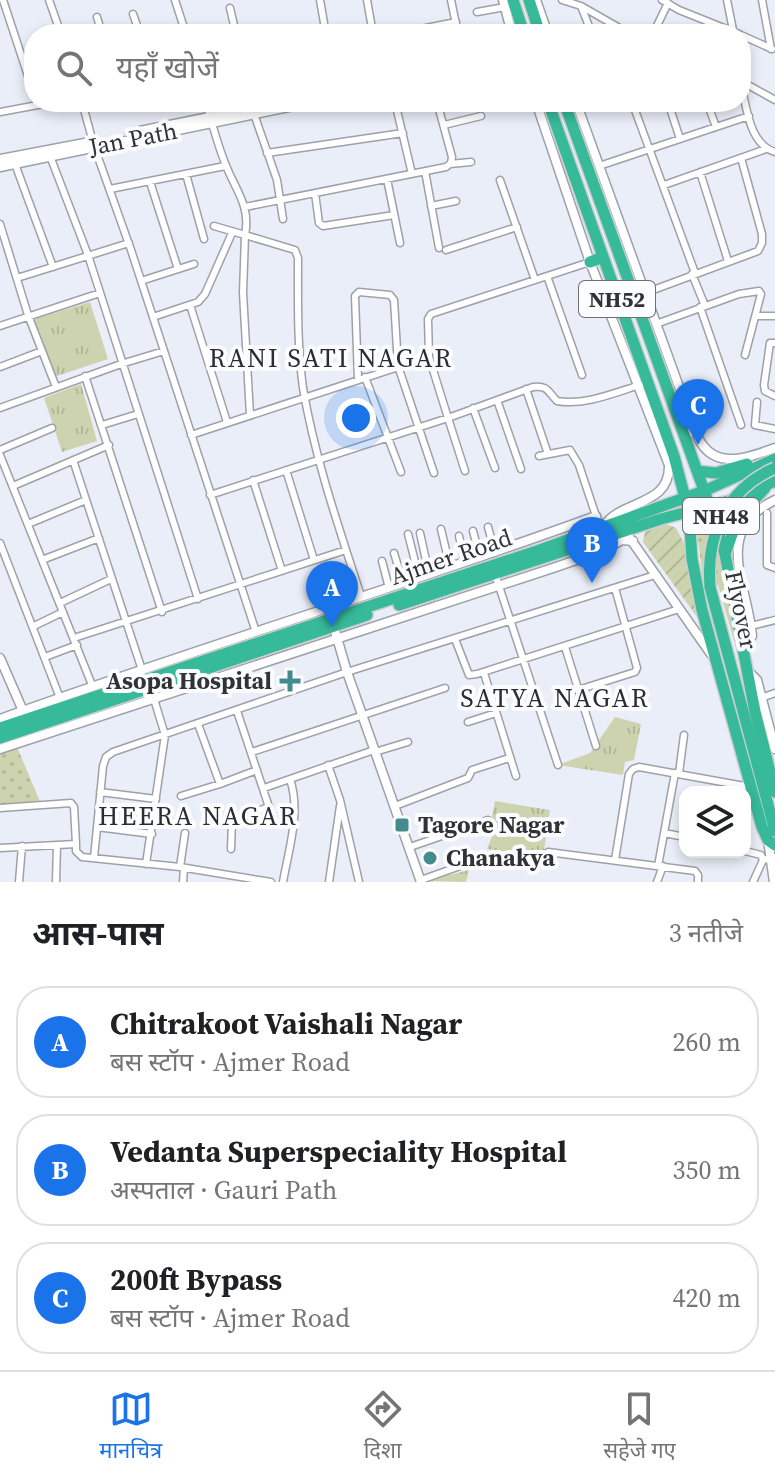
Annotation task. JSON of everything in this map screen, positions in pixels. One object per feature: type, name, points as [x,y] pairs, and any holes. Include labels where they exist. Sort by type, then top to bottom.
[{"type":"highway","points":[[529,0],[537,24]]},
{"type":"highway","points":[[507,2],[519,24]]},
{"type":"highway","name":"NH52","points":[[552,112],[603,257],[673,472],[686,496],[692,559],[702,610],[752,787],[773,835]]},
{"type":"highway","name":"NH52","points":[[568,112],[689,433],[697,471],[725,554]]},
{"type":"highway","points":[[590,262],[603,257]]},
{"type":"highway","points":[[697,471],[709,474],[775,459]]},
{"type":"highway","name":"Ajmer Road","points":[[0,738],[332,623],[363,602],[601,528],[704,491],[775,459]]},
{"type":"highway","name":"Flyover","points":[[773,835],[714,608],[709,575],[714,534],[725,508],[742,488],[775,468]]},
{"type":"highway","name":"Ajmer Road","points":[[0,728],[332,623],[497,580],[661,519],[710,507],[773,481]]},
{"type":"highway","name":"NH48","points":[[773,481],[738,518],[725,554],[760,733],[775,792]]},
{"type":"highway","points":[[661,519],[679,524],[692,559]]},
{"type":"highway","points":[[760,733],[775,750]]},
{"type":"street","points":[[3,0],[24,64]]},
{"type":"street","points":[[49,0],[57,24]]},
{"type":"street","points":[[175,0],[183,24]]},
{"type":"street","points":[[320,0],[324,23]]},
{"type":"street","points":[[367,0],[371,24]]},
{"type":"street","points":[[446,24],[456,22],[451,0]]},
{"type":"street","points":[[536,0],[544,24]]},
{"type":"street","points":[[562,0],[581,6],[612,24]]},
{"type":"street","points":[[679,10],[683,0]]},
{"type":"street","points":[[727,0],[734,24]]},
{"type":"street","points":[[762,0],[773,50]]},
{"type":"street","points":[[657,24],[665,1],[714,24]]},
{"type":"street","points":[[477,12],[507,2],[510,24]]},
{"type":"street","points":[[581,6],[588,24]]},
{"type":"street","points":[[230,8],[234,24]]},
{"type":"street","points":[[133,14],[136,24]]},
{"type":"street","points":[[765,15],[775,15]]},
{"type":"street","points":[[97,17],[99,24]]},
{"type":"street","points":[[751,40],[773,50]]},
{"type":"street","points":[[751,88],[775,100]]},
{"type":"street","points":[[0,112],[24,107]]},
{"type":"street","points":[[85,112],[256,632]]},
{"type":"street","points":[[209,112],[225,166],[245,207],[243,293],[250,415]]},
{"type":"street","name":"Jan Path","points":[[0,159],[94,144],[243,112]]},
{"type":"street","name":"Jan Path","points":[[211,120],[264,112]]},
{"type":"street","points":[[398,112],[412,174]]},
{"type":"street","points":[[440,112],[452,157],[449,164]]},
{"type":"street","points":[[210,495],[388,439],[526,389],[544,386],[557,401],[572,402],[602,397],[643,383],[590,262],[539,112]]},
{"type":"street","points":[[580,112],[656,324],[689,433],[718,457],[733,460],[775,448]]},
{"type":"street","points":[[636,112],[664,185],[741,425]]},
{"type":"street","points":[[671,112],[680,139]]},
{"type":"street","points":[[711,112],[716,127]]},
{"type":"street","points":[[748,112],[758,141],[775,152]]},
{"type":"street","points":[[254,114],[277,180],[283,219]]},
{"type":"street","points":[[444,125],[481,116]]},
{"type":"street","points":[[599,166],[749,116]]},
{"type":"street","points":[[267,153],[403,133]]},
{"type":"street","name":"Jan Path","points":[[0,167],[94,144]]},
{"type":"street","points":[[664,185],[766,149]]},
{"type":"street","points":[[50,156],[88,255],[198,599]]},
{"type":"street","points":[[645,293],[758,251],[762,243],[741,158]]},
{"type":"street","points":[[245,207],[471,162]]},
{"type":"street","points":[[15,164],[53,267]]},
{"type":"street","points":[[110,189],[225,166]]},
{"type":"street","points":[[425,171],[442,249],[517,227]]},
{"type":"street","points":[[700,172],[728,261]]},
{"type":"street","points":[[186,174],[204,239]]},
{"type":"street","points":[[387,179],[400,243]]},
{"type":"street","points":[[500,180],[535,280]]},
{"type":"street","points":[[150,182],[178,269]]},
{"type":"street","points":[[315,193],[319,223],[323,226],[394,215]]},
{"type":"street","points":[[431,206],[456,201]]},
{"type":"street","points":[[0,224],[28,315],[56,387]]},
{"type":"street","points":[[214,226],[295,250],[298,258],[299,328],[305,397],[320,459],[363,602],[389,588],[596,516]]},
{"type":"street","points":[[153,317],[198,302],[205,294],[232,233]]},
{"type":"street","points":[[17,278],[129,243]]},
{"type":"street","points":[[465,471],[429,357],[428,323],[431,314],[590,262]]},
{"type":"street","points":[[141,281],[194,264]]},
{"type":"street","points":[[547,276],[582,375]]},
{"type":"street","points":[[656,324],[754,289],[761,294],[745,355]]},
{"type":"street","points":[[401,472],[362,378],[354,302],[359,292],[393,297],[398,366],[434,473]]},
{"type":"street","points":[[0,326],[100,293]]},
{"type":"street","points":[[190,305],[227,422]]},
{"type":"street","points":[[756,316],[775,316]]},
{"type":"street","points":[[775,343],[770,343],[764,385],[765,391],[775,396]]},
{"type":"street","points":[[0,367],[42,351]]},
{"type":"street","points":[[0,408],[164,351]]},
{"type":"street","points":[[191,435],[429,357]]},
{"type":"street","points":[[85,376],[162,612]]},
{"type":"street","points":[[526,389],[548,454]]},
{"type":"street","points":[[497,400],[521,469]]},
{"type":"street","points":[[757,402],[755,425],[775,429]]},
{"type":"street","points":[[473,408],[495,468]]},
{"type":"street","points":[[102,425],[138,414]]},
{"type":"street","points":[[52,428],[0,453],[92,685]]},
{"type":"street","points":[[13,486],[109,445]]},
{"type":"street","points":[[539,456],[564,449],[573,453],[601,528],[613,515],[660,492],[673,472]]},
{"type":"street","points":[[73,460],[142,670]]},
{"type":"street","points":[[286,470],[314,560]]},
{"type":"street","points":[[253,480],[282,571]]},
{"type":"street","points":[[28,524],[86,500]]},
{"type":"street","points":[[743,648],[752,636],[736,550],[745,523],[775,500]]},
{"type":"street","points":[[767,513],[767,565],[775,568]]},
{"type":"street","points":[[488,527],[495,553]]},
{"type":"street","points":[[441,529],[450,567]]},
{"type":"street","points":[[473,531],[480,558]]},
{"type":"street","points":[[624,532],[719,664]]},
{"type":"street","points":[[420,533],[429,574]]},
{"type":"street","points":[[408,534],[419,577]]},
{"type":"street","points":[[459,536],[465,562]]},
{"type":"street","points":[[42,560],[99,538]]},
{"type":"street","points":[[558,765],[497,580],[599,552],[622,540],[633,541]]},
{"type":"street","points":[[0,543],[60,698]]},
{"type":"street","points":[[45,657],[75,641],[127,621],[346,550]]},
{"type":"street","points":[[394,553],[403,583]]},
{"type":"street","points":[[382,561],[389,588]]},
{"type":"street","points":[[94,858],[106,757],[113,752],[347,672],[655,575]]},
{"type":"street","points":[[60,603],[111,579]]},
{"type":"street","points":[[578,690],[635,672],[637,668],[615,588]]},
{"type":"street","points":[[455,639],[469,675],[484,673],[679,609]]},
{"type":"street","points":[[34,626],[63,612]]},
{"type":"street","points":[[751,626],[775,620]]},
{"type":"street","points":[[0,719],[92,685],[256,632],[332,623]]},
{"type":"street","points":[[332,623],[421,881],[488,856]]},
{"type":"street","points":[[0,749],[154,699],[332,623]]},
{"type":"street","points":[[565,647],[596,746]]},
{"type":"street","points":[[0,658],[23,711]]},
{"type":"street","points":[[747,669],[757,680],[775,750]]},
{"type":"street","points":[[484,673],[516,776]]},
{"type":"street","points":[[252,752],[445,688]]},
{"type":"street","points":[[761,698],[775,693]]},
{"type":"street","points":[[146,864],[165,735],[154,699]]},
{"type":"street","points":[[231,849],[232,820],[269,807],[237,711]]},
{"type":"street","points":[[468,722],[496,713]]},
{"type":"street","points":[[198,724],[220,784]]},
{"type":"street","points":[[657,882],[684,735]]},
{"type":"street","points":[[264,788],[328,765],[408,742]]},
{"type":"street","points":[[395,806],[468,778],[472,770],[509,758]]},
{"type":"street","points":[[328,765],[340,800],[359,882]]},
{"type":"street","points":[[615,860],[629,774],[633,769],[639,767],[752,787]]},
{"type":"street","points":[[181,796],[257,770]]},
{"type":"street","points":[[283,882],[296,810],[296,796],[290,779]]},
{"type":"street","points":[[728,786],[729,782]]},
{"type":"street","points":[[100,792],[156,799]]},
{"type":"street","points":[[329,882],[340,800]]},
{"type":"street","points":[[0,808],[71,803],[74,807],[78,855],[271,882]]},
{"type":"street","points":[[410,847],[488,820]]},
{"type":"street","points":[[97,827],[152,834]]},
{"type":"street","points":[[183,882],[185,833]]},
{"type":"street","points":[[664,833],[679,836]]},
{"type":"street","points":[[773,835],[769,858],[774,882]]},
{"type":"street","points":[[0,848],[76,844]]},
{"type":"street","points":[[56,882],[57,845]]},
{"type":"street","points":[[19,882],[22,846]]},
{"type":"street","points":[[548,852],[695,871],[699,881]]},
{"type":"street","points":[[753,882],[769,858]]},
{"type":"green space","points":[[90,302],[108,359],[54,377],[32,320]]},
{"type":"green space","points":[[81,384],[97,441],[62,452],[44,398]]},
{"type":"green space","points":[[706,510],[721,543],[754,710],[718,585],[704,588],[695,515]]},
{"type":"green space","points":[[666,524],[676,528],[686,547],[700,621],[643,542],[645,532]]},
{"type":"green space","points":[[615,717],[641,724],[634,760],[625,762],[623,775],[558,765],[590,753]]},
{"type":"green space","points":[[17,747],[41,804],[0,807],[0,752]]},
{"type":"green space","points":[[495,801],[550,810],[543,857],[487,849],[497,824],[492,817]]},
{"type":"green space","points":[[469,870],[466,882],[425,881]]},
{"type":"place","name":"200ft Bypass","points":[[698,445]]},
{"type":"place","name":"Vedanta Superspeciality Hospital","points":[[592,583]]},
{"type":"place","name":"Chitrakoot Vaishali Nagar","points":[[332,627]]},
{"type":"place","name":"Asopa Hospital","points":[[290,681]]},
{"type":"place","name":"Tagore Nagar","points":[[402,825]]},
{"type":"place","name":"Chanakya","points":[[430,858]]},
{"type":"district","name":"RANI SATI NAGAR","points":[[331,358]]},
{"type":"district","name":"SATYA NAGAR","points":[[555,698]]},
{"type":"district","name":"HEERA NAGAR","points":[[198,816]]}]
